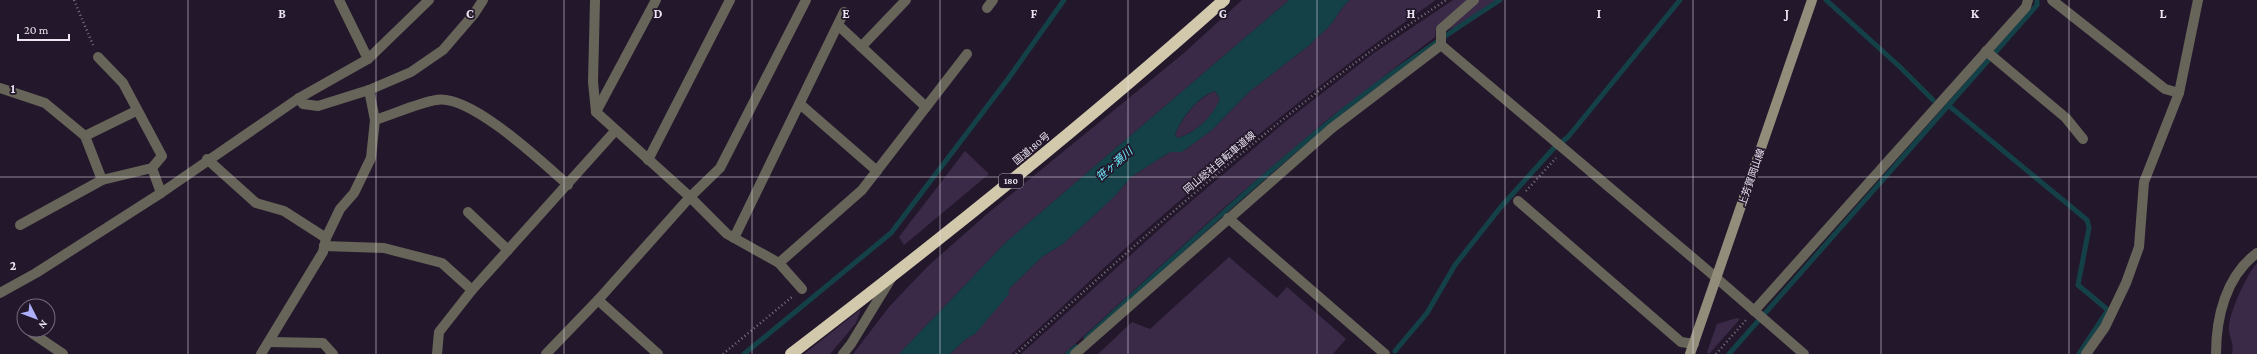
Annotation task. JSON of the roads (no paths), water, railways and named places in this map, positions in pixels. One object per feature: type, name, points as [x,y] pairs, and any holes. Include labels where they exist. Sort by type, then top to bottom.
[{"type":"highway","name":"国道180号","points":[[791,354],[893,276],[1094,112],[1224,0]]},
{"type":"main road","name":"上芳賀岡山線","points":[[1692,349],[1812,0]]},
{"type":"street","points":[[339,0],[368,59]]},
{"type":"street","points":[[0,293],[36,273],[160,193],[207,159],[299,98],[368,59],[429,0]]},
{"type":"street","points":[[299,98],[303,104],[318,106],[369,90],[411,72],[443,50],[474,14],[483,0]]},
{"type":"street","points":[[595,0],[593,82],[596,112],[615,131],[690,197],[727,234],[779,263],[802,289]]},
{"type":"street","points":[[596,112],[656,0]]},
{"type":"street","points":[[648,160],[730,0]]},
{"type":"street","points":[[546,354],[598,300],[690,197],[720,168],[806,0]]},
{"type":"street","points":[[861,47],[906,0]]},
{"type":"street","points":[[1474,0],[1440,29],[1441,44],[1804,354]]},
{"type":"street","points":[[1758,315],[1991,55],[2026,8],[2028,0]]},
{"type":"street","points":[[2052,0],[2165,89],[2179,94]]},
{"type":"street","points":[[2086,354],[2105,327],[2126,283],[2139,247],[2144,182],[2179,94],[2198,0]]},
{"type":"street","points":[[734,238],[844,12]]},
{"type":"street","points":[[838,25],[926,107]]},
{"type":"street","points":[[1075,354],[1332,128],[1441,44]]},
{"type":"street","points":[[779,263],[862,190],[967,54]]},
{"type":"street","points":[[1991,55],[2066,118],[2084,139]]},
{"type":"street","points":[[20,225],[102,180],[152,168],[162,156],[136,111],[123,83],[98,57]]},
{"type":"street","points":[[0,88],[45,103],[85,136],[102,180]]},
{"type":"street","points":[[261,354],[323,252],[325,242],[340,209],[354,193],[371,158],[375,120],[369,90]]},
{"type":"street","points":[[375,120],[438,99],[463,104],[520,142],[568,185]]},
{"type":"street","points":[[800,104],[877,171]]},
{"type":"street","points":[[85,136],[136,111]]},
{"type":"street","points":[[437,354],[439,332],[472,290],[615,131]]},
{"type":"street","points":[[207,159],[256,203],[284,210],[325,242],[384,248],[442,263],[472,290]]},
{"type":"street","points":[[152,168],[160,193]]},
{"type":"street","points":[[1518,201],[1681,342],[1692,349]]},
{"type":"street","points":[[468,212],[508,250]]},
{"type":"street","points":[[1228,218],[1385,354]]},
{"type":"street","points":[[2216,354],[2216,334],[2224,298],[2246,261],[2257,252]]},
{"type":"street","points":[[843,354],[851,344],[893,276]]},
{"type":"street","points":[[598,300],[658,354]]},
{"type":"street","points":[[39,338],[63,354]]},
{"type":"street","points":[[269,342],[323,343],[333,354]]},
{"type":"water","name":"笹ヶ瀬川","points":[[1289,0],[1350,0],[1342,8],[1330,26],[1311,44],[1249,92],[1212,130],[1182,152],[1170,152],[1131,177],[1115,196],[1063,244],[1042,257],[1009,289],[1009,294],[976,333],[966,339],[950,354],[899,354],[1006,242]],"holes":[[[1215,91],[1220,99],[1213,112],[1198,128],[1178,138],[1175,135],[1186,115],[1202,98]]]},
{"type":"waterway","points":[[744,354],[891,233],[1008,79],[1064,0]]},
{"type":"waterway","points":[[1086,338],[1236,202],[1328,123],[1369,90],[1412,59],[1500,0]]},
{"type":"waterway","points":[[1395,351],[1427,313],[1455,265],[1500,208],[1553,149],[1568,137],[1680,0]]},
{"type":"waterway","points":[[1826,0],[1899,66],[1933,100]]},
{"type":"waterway","points":[[1729,354],[2037,5],[2037,0]]},
{"type":"waterway","points":[[1948,105],[2087,220],[2089,228],[2078,285],[2108,310],[2079,354]]},
{"type":"waterway","points":[[1068,354],[1076,347]]}]
